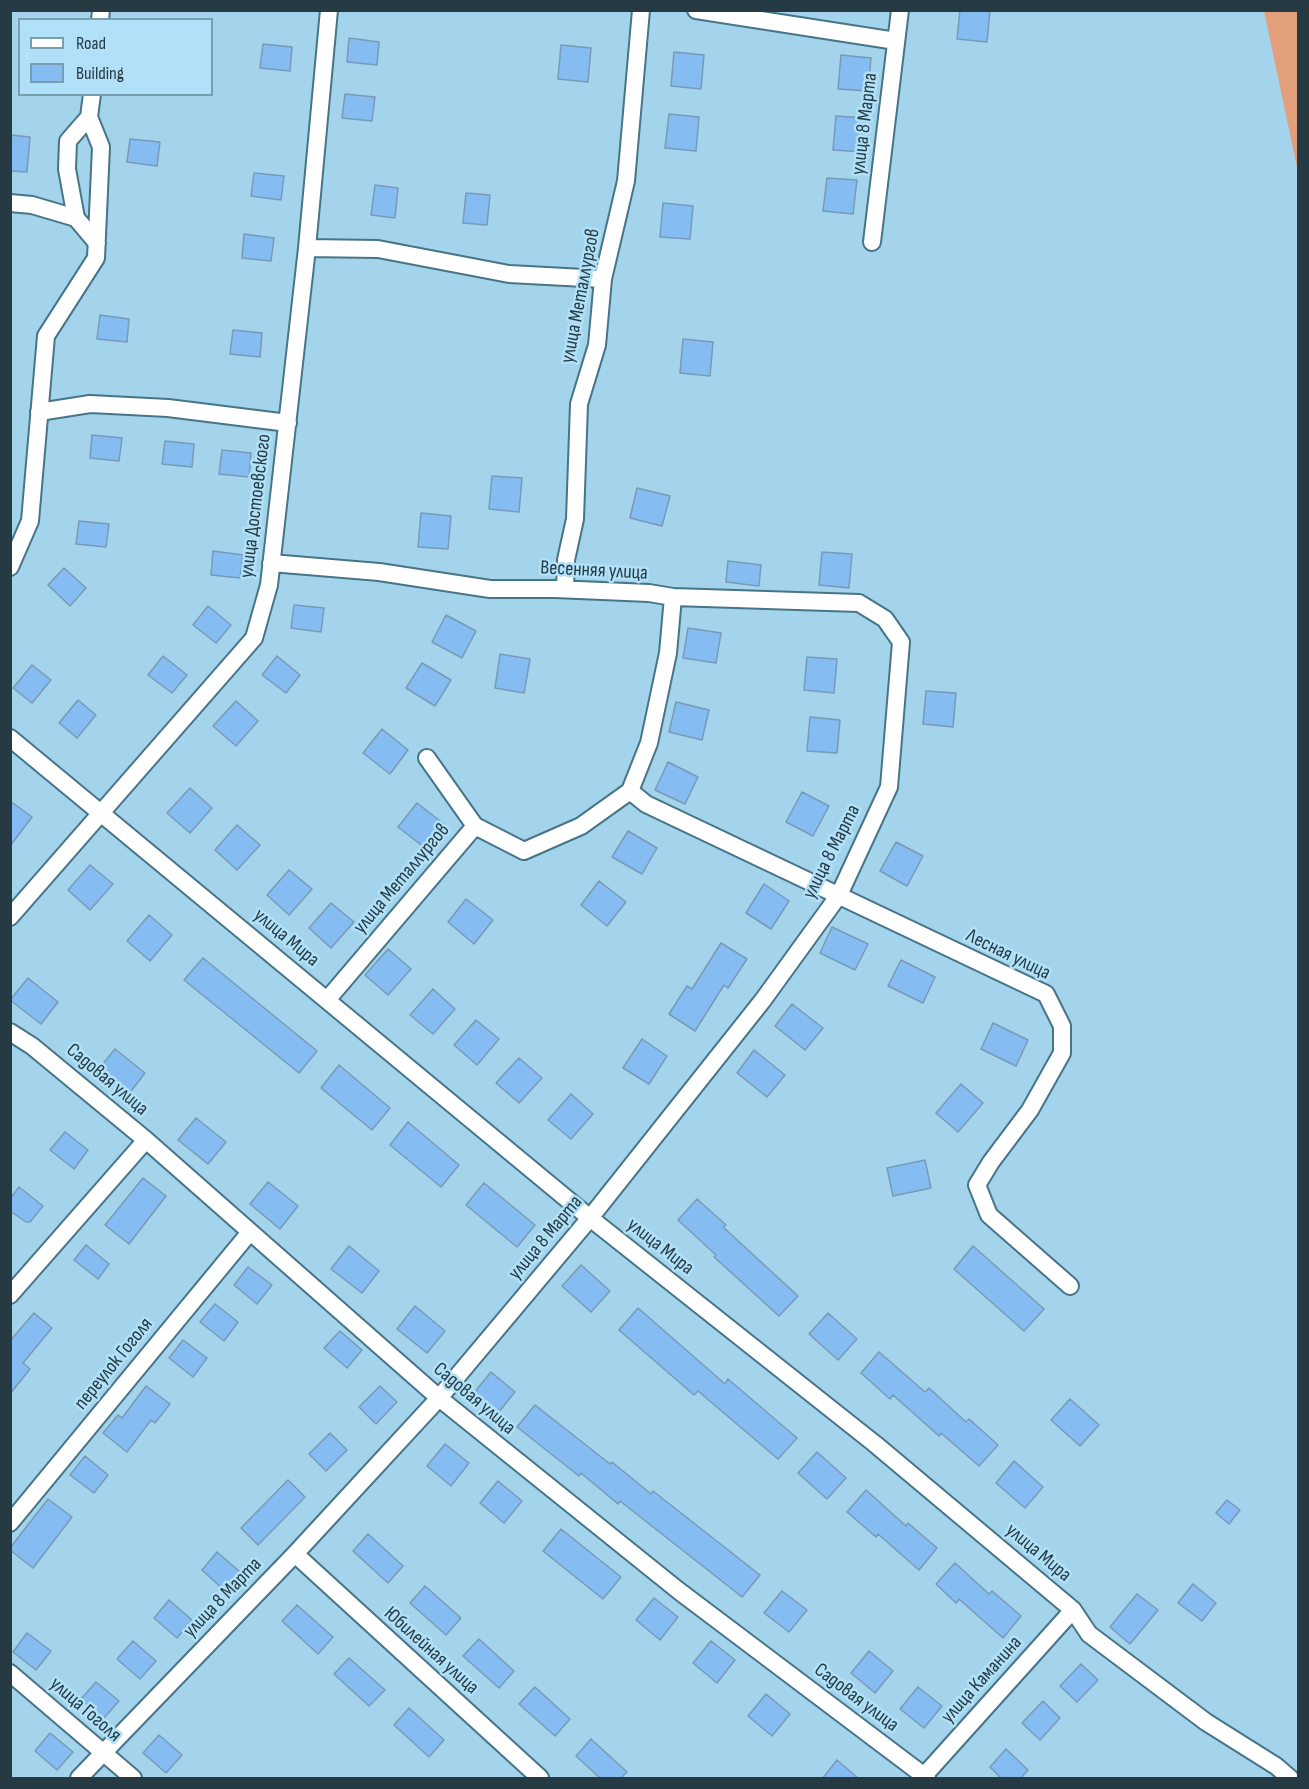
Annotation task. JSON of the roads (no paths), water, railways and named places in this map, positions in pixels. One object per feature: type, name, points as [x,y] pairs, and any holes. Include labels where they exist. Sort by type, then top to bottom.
[{"type":"street","name":"улица Достоевского","points":[[10,916],[254,638],[269,585],[288,423],[329,10]]},
{"type":"street","name":"улица Металлургов","points":[[565,589],[566,560],[575,519],[579,404],[597,345],[603,279],[626,181],[641,10]]},
{"type":"street","points":[[696,10],[896,41]]},
{"type":"street","name":"улица 8 Марта","points":[[872,242],[900,10]]},
{"type":"street","points":[[10,567],[30,521],[46,336],[96,258],[101,147],[89,117],[92,96]]},
{"type":"street","points":[[89,117],[68,141],[67,170],[76,218],[97,243]]},
{"type":"street","points":[[10,203],[32,205],[76,218]]},
{"type":"street","points":[[306,248],[378,249],[509,274],[603,279]]},
{"type":"street","points":[[39,412],[90,404],[168,408],[288,423]]},
{"type":"street","name":"Весенняя улица","points":[[271,563],[379,572],[490,589],[565,589],[649,593],[673,597],[859,603],[885,619],[900,642]]},
{"type":"street","points":[[630,791],[649,743],[668,653],[673,597]]},
{"type":"street","name":"улица 8 Марта","points":[[79,1779],[295,1554],[439,1398],[590,1218],[763,1000],[839,895],[889,787],[900,642]]},
{"type":"street","name":"улица Мира","points":[[10,738],[590,1218],[875,1444],[1073,1610],[1089,1634],[1206,1722],[1276,1766],[1290,1779]]},
{"type":"street","points":[[427,758],[475,826]]},
{"type":"street","name":"улица Металлургов","points":[[327,999],[475,826],[524,851],[581,826],[630,791]]},
{"type":"street","name":"Лесная улица","points":[[630,791],[646,804],[1046,994],[1062,1026],[1062,1053],[1030,1110],[991,1162],[977,1185],[989,1215],[1070,1286]]},
{"type":"street","name":"Садовая улица","points":[[10,1032],[32,1046],[146,1140],[439,1398],[679,1592],[924,1778]]},
{"type":"street","points":[[10,1295],[146,1140]]},
{"type":"street","name":"переулок Гоголя","points":[[10,1523],[250,1232]]},
{"type":"street","name":"Юбилейная улица","points":[[295,1554],[540,1779]]},
{"type":"street","name":"улица Каманина","points":[[924,1778],[1073,1610]]},
{"type":"street","name":"улица Гоголя","points":[[10,1672],[133,1779]]}]
